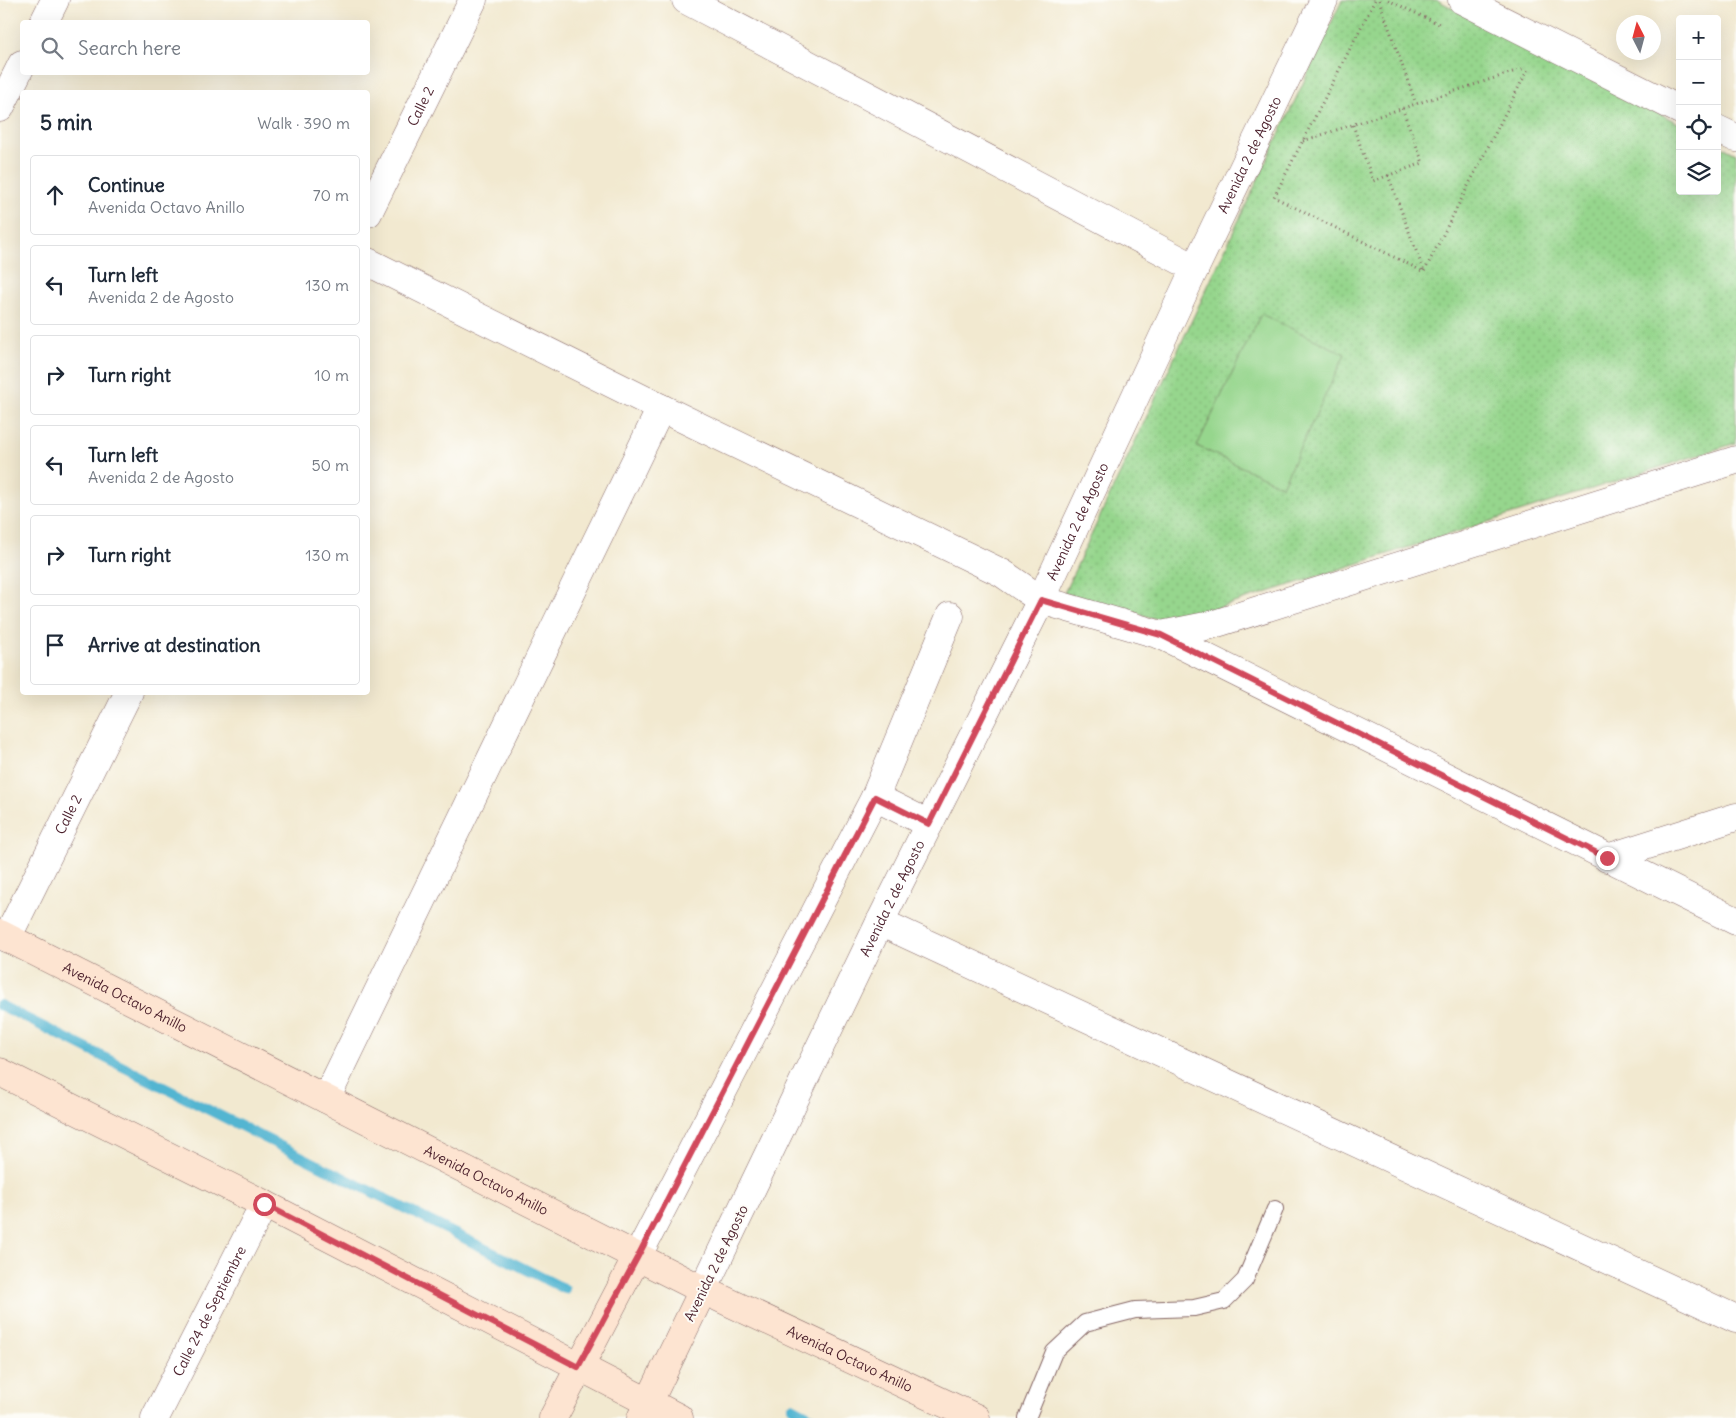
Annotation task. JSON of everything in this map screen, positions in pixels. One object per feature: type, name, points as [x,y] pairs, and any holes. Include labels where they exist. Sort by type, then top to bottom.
[{"type":"main road","name":"Avenida Octavo Anillo","points":[[2,939],[326,1099],[637,1258],[976,1418]]},
{"type":"main road","points":[[0,1072],[264,1204],[578,1367],[645,1411],[679,1418]]},
{"type":"main road","points":[[553,1418],[578,1367],[637,1258]]},
{"type":"main road","name":"Avenida 2 de Agosto","points":[[645,1411],[703,1290]]},
{"type":"street","points":[[45,20],[55,0]]},
{"type":"street","name":"Calle 2","points":[[370,208],[473,0]]},
{"type":"street","points":[[686,0],[1195,268]]},
{"type":"street","name":"Avenida 2 de Agosto","points":[[703,1290],[880,922],[1041,600],[1195,268],[1324,0]]},
{"type":"street","points":[[1462,0],[1676,108]]},
{"type":"street","points":[[0,108],[20,68]]},
{"type":"street","points":[[1721,131],[1736,138]]},
{"type":"street","points":[[370,263],[661,408],[1002,573],[1041,600],[1161,635],[1736,921]]},
{"type":"street","points":[[326,1099],[661,408]]},
{"type":"street","points":[[1161,635],[1211,625],[1736,460]]},
{"type":"street","points":[[637,1258],[875,797],[950,616]]},
{"type":"street","name":"Calle 2","points":[[2,939],[127,695]]},
{"type":"street","points":[[875,797],[929,824]]},
{"type":"street","points":[[1607,858],[1736,817]]},
{"type":"street","points":[[880,922],[1736,1319]]},
{"type":"street","name":"Calle 24 de Septiembre","points":[[155,1418],[264,1204]]},
{"type":"lane","points":[[1027,1418],[1054,1352],[1085,1323],[1135,1310],[1194,1308],[1224,1301],[1245,1280],[1275,1208]]},
{"type":"path","points":[[1375,0],[1274,197],[1424,272]]},
{"type":"path","points":[[1379,0],[1416,104]]},
{"type":"path","points":[[1388,0],[1441,25]]},
{"type":"path","points":[[1521,62],[1529,66]]},
{"type":"path","points":[[1302,142],[1529,66]]},
{"type":"path","points":[[1424,272],[1529,66]]},
{"type":"path","points":[[1353,125],[1373,181],[1423,163],[1402,108]]},
{"type":"path","points":[[1388,175],[1424,272]]},
{"type":"green space","points":[[1342,0],[1437,0],[1676,122],[1676,195],[1721,195],[1721,146],[1736,154],[1736,443],[1171,623],[1064,593]]},
{"type":"green space","points":[[1261,314],[1345,354],[1282,486],[1197,446]]},
{"type":"waterway","points":[[0,1005],[565,1289]]},
{"type":"waterway","points":[[792,1407],[813,1418]]},
{"type":"route","points":[[264,1204],[578,1367],[637,1258],[875,797],[929,824],[1041,600],[1161,635],[1607,858]]}]
